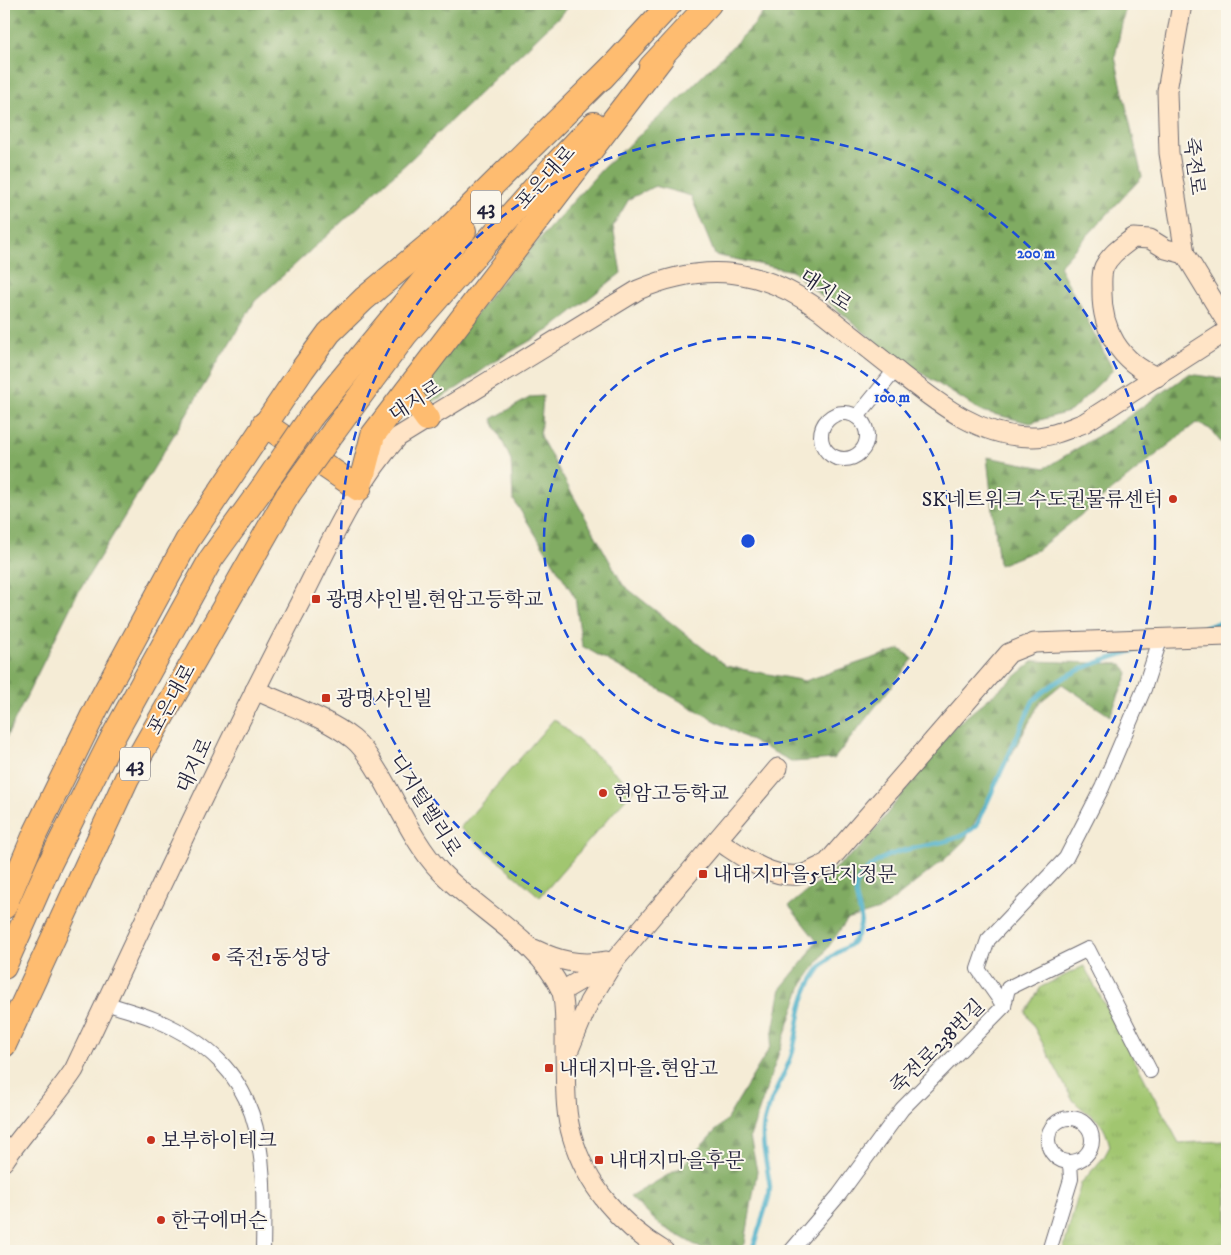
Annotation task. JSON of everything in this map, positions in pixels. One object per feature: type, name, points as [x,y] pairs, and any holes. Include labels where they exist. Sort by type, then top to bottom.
[{"type":"highway","name":"포은대로","points":[[4,967],[49,865],[112,738],[211,559],[311,417],[447,250],[670,4]]},
{"type":"highway","name":"포은대로","points":[[4,1045],[127,778],[288,494],[412,328],[555,164],[662,57],[709,4]]},
{"type":"highway","points":[[264,424],[359,489],[373,435],[662,57]]},
{"type":"highway","points":[[4,907],[35,834],[96,707],[187,541],[264,424],[329,333],[364,299],[446,231],[613,66]]},
{"type":"highway","points":[[407,391],[427,419]]},
{"type":"street","name":"죽전로","points":[[1182,4],[1166,91],[1169,153],[1185,254],[1227,323]]},
{"type":"street","points":[[1157,377],[1141,370],[1118,349],[1102,310],[1102,269],[1111,255],[1133,238],[1150,239],[1166,249],[1185,254]]},
{"type":"street","name":"대지로","points":[[4,1161],[25,1132],[57,1096],[74,1070],[255,690],[359,489],[383,454],[398,437],[638,290],[662,280],[684,274],[732,273],[780,286],[802,298],[934,399],[970,422],[990,431],[1034,437],[1059,433],[1084,422],[1227,331]]},
{"type":"street","points":[[857,417],[896,369]]},
{"type":"street","points":[[843,413],[857,417],[862,422],[867,435],[867,452],[853,457],[839,458],[828,452],[822,439],[822,432],[829,419],[843,413]]},
{"type":"street","points":[[717,840],[756,865],[780,875],[800,875],[827,863],[1009,653],[1034,643],[1158,644],[1227,636]]},
{"type":"street","name":"죽전로238번길","points":[[791,1251],[839,1195],[902,1109],[1004,1006],[978,970],[988,940],[1066,858],[1102,788],[1144,689],[1158,644]]},
{"type":"street","name":"디지털벨리로","points":[[255,690],[330,725],[353,739],[367,753],[419,841],[440,871],[527,946],[546,967],[562,991]]},
{"type":"street","points":[[565,1058],[589,1002],[615,960],[778,768]]},
{"type":"street","points":[[527,946],[547,955],[577,964],[615,960]]},
{"type":"street","points":[[1004,1006],[1008,988],[1088,949],[1150,1071]]},
{"type":"street","points":[[615,960],[562,991],[565,1058],[572,1135],[583,1165],[599,1194],[627,1223],[657,1247]]},
{"type":"street","points":[[106,1004],[157,1020],[191,1039],[221,1060],[241,1086],[256,1125],[263,1166],[263,1251]]},
{"type":"street","points":[[1049,1251],[1071,1179],[1070,1162]]},
{"type":"green space","points":[[4,4],[572,4],[410,160],[255,301],[75,598],[4,742]]},
{"type":"green space","points":[[769,4],[1126,4],[1115,57],[1142,177],[1059,266],[1113,370],[1071,411],[1030,423],[981,411],[885,350],[792,271],[715,255],[691,196],[655,186],[629,199],[613,226],[621,273],[549,330],[498,359],[459,387],[426,406],[417,394],[494,290],[603,168],[675,103],[754,25]]},
{"type":"green space","points":[[1189,374],[1223,379],[1227,386],[1227,450],[1210,429],[1196,423],[1037,550],[999,565],[987,457],[1045,468],[1119,423]]},
{"type":"green space","points":[[543,396],[540,436],[623,585],[726,666],[805,681],[900,649],[913,659],[834,759],[793,762],[746,738],[582,646],[575,597],[513,499],[511,460],[492,419],[531,397]]},
{"type":"green space","points":[[1034,661],[1122,664],[1128,674],[1110,716],[1062,684],[1040,702],[965,840],[944,860],[882,909],[847,920],[802,985],[750,1137],[757,1171],[745,1243],[738,1251],[707,1251],[660,1225],[630,1197],[680,1168],[727,1119],[770,1047],[781,988],[809,954],[816,940],[789,906],[862,846],[954,727]]},
{"type":"green space","points":[[554,719],[634,789],[540,897],[460,828]]},
{"type":"green space","points":[[1084,966],[1179,1143],[1227,1141],[1227,1251],[1063,1251],[1081,1183],[1104,1157],[1110,1146],[1103,1128],[1095,1118],[1072,1099],[1026,1012],[1041,987]]},
{"type":"waterway","points":[[1201,629],[1227,620]]},
{"type":"waterway","points":[[752,1251],[769,1197],[770,1187],[763,1138],[766,1114],[791,1057],[804,997],[808,987],[822,965],[849,946],[857,936],[861,921],[856,892],[861,876],[882,859],[910,849],[953,839],[977,825],[1033,701],[1045,690],[1071,674],[1086,667],[1146,647]]},
{"type":"place","name":"SK네트워크 수도권물류센터","points":[[1173,499]]},
{"type":"place","name":"광명샤인빌.현암고등학교","points":[[316,599]]},
{"type":"place","name":"광명샤인빌","points":[[326,698]]},
{"type":"place","name":"현암고등학교","points":[[603,793]]},
{"type":"place","name":"내대지마을5단지정문","points":[[703,874]]},
{"type":"place","name":"죽전1동성당","points":[[216,957]]},
{"type":"place","name":"내대지마을.현암고","points":[[549,1068]]},
{"type":"place","name":"보부하이테크","points":[[151,1140]]},
{"type":"place","name":"내대지마을후문","points":[[599,1160]]},
{"type":"place","name":"한국에머슨","points":[[161,1220]]}]
